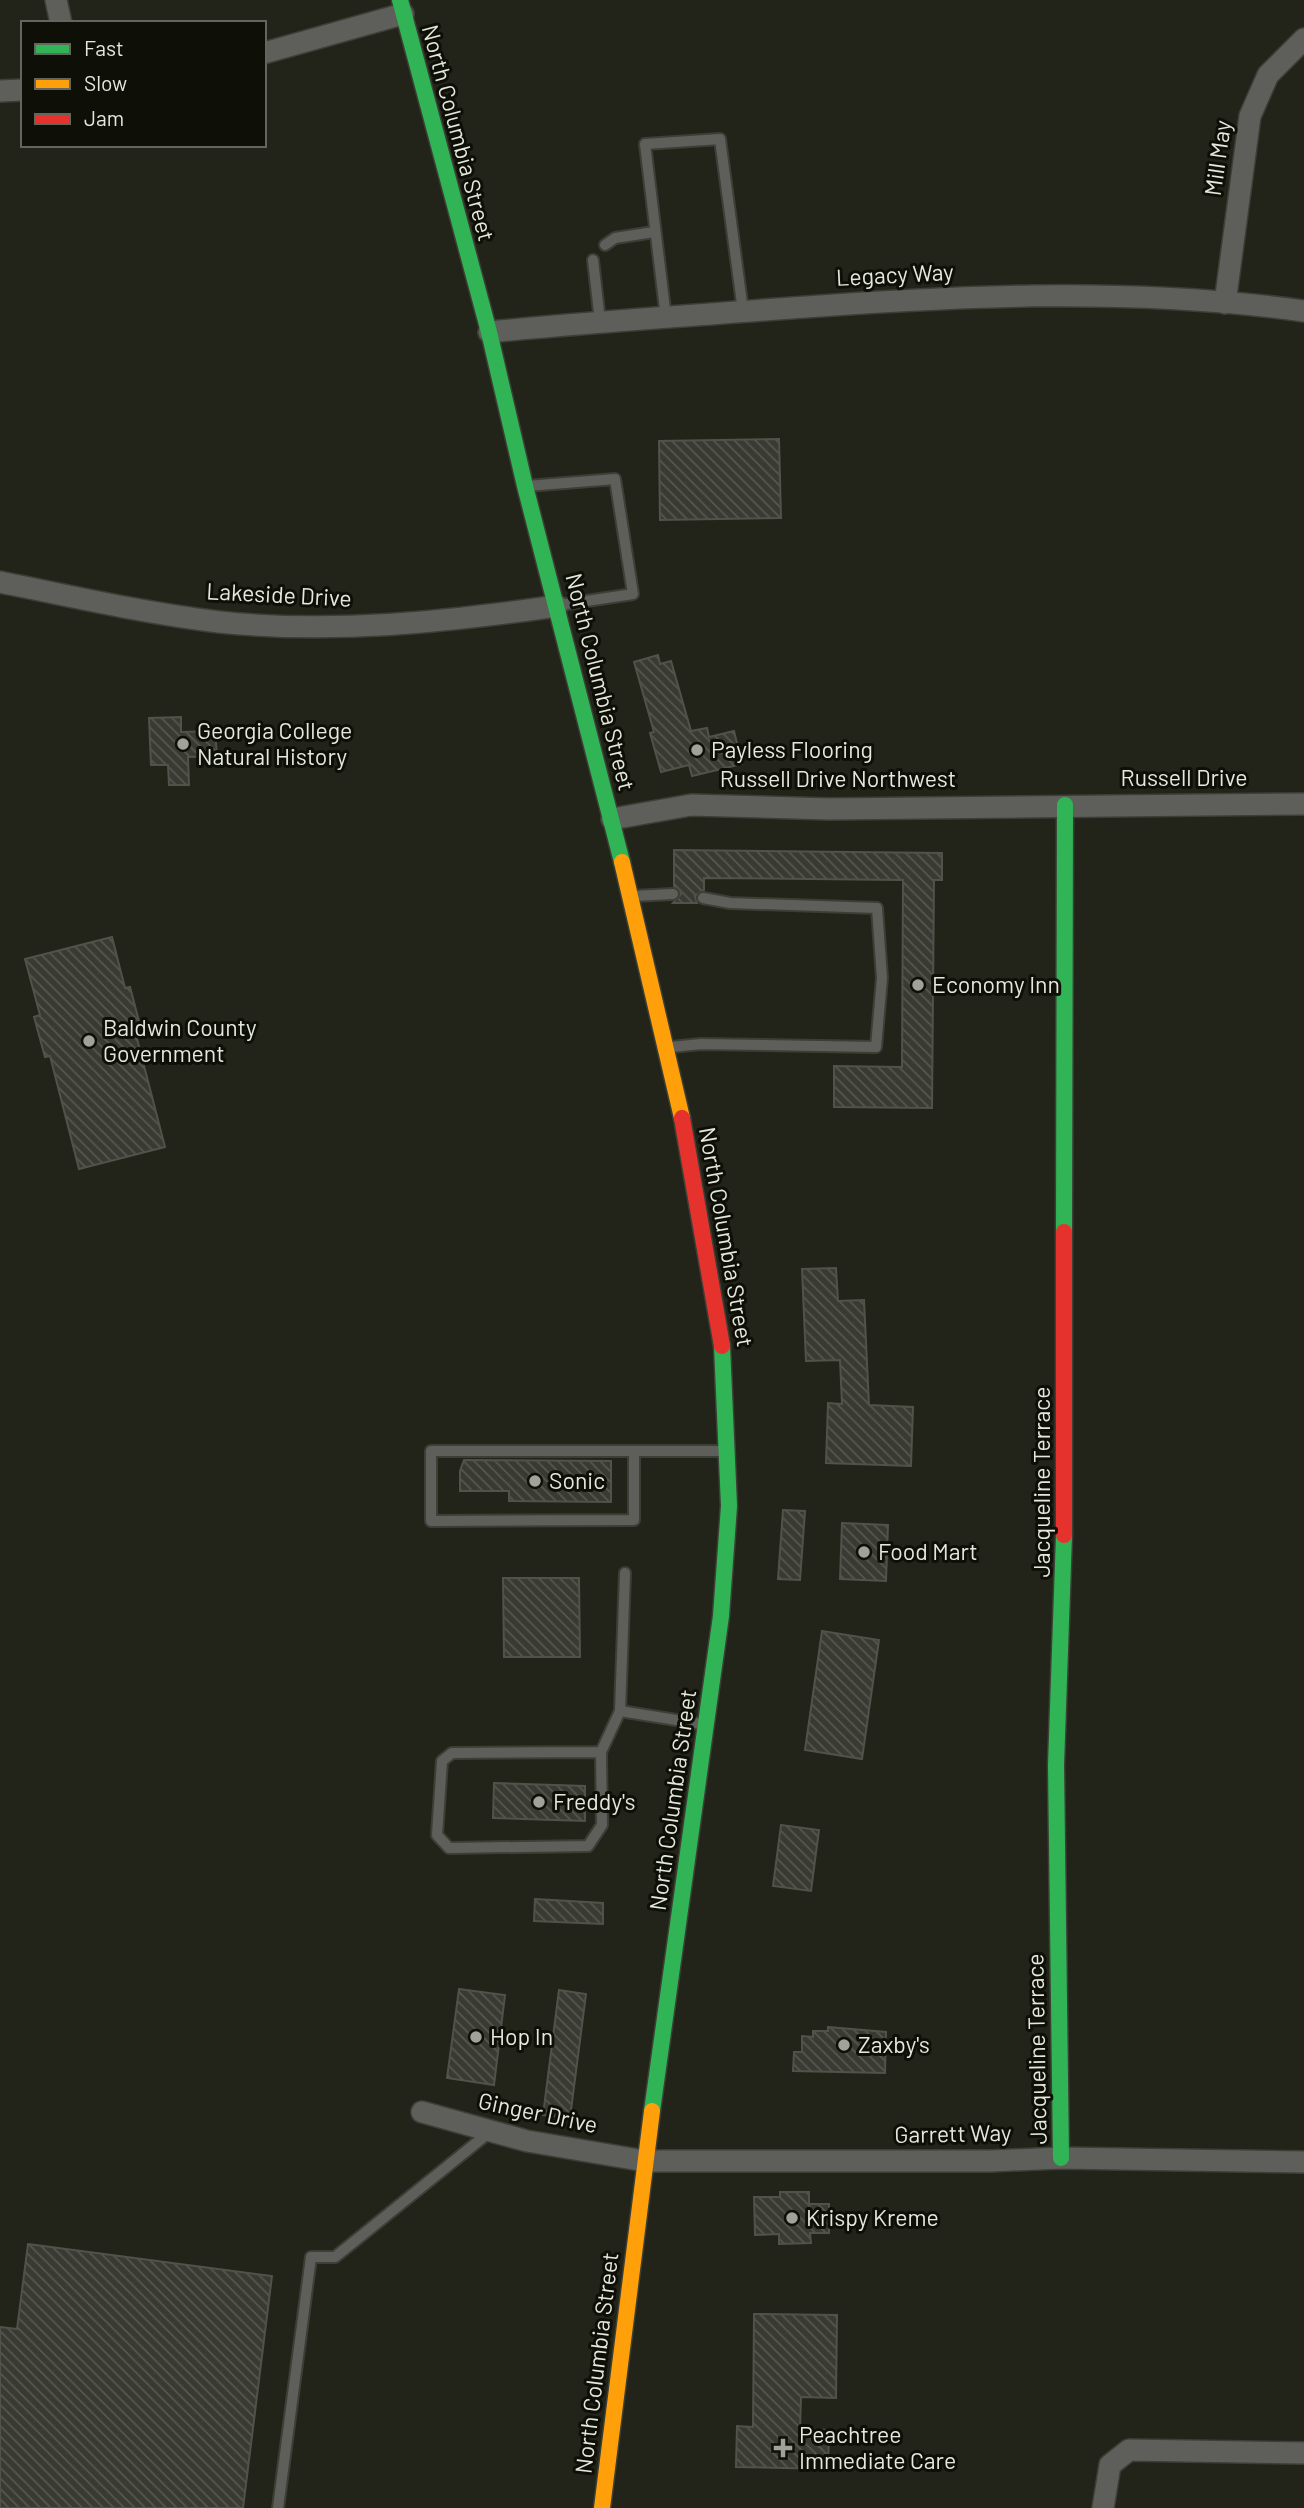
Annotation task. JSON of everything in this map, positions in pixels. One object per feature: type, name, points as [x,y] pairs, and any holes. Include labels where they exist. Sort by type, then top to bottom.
[{"type":"main road","name":"North Columbia Street","points":[[402,7],[489,332],[525,486],[612,819],[690,1151],[720,1329],[729,1451],[726,1561],[707,1725],[645,2161],[602,2508]]},
{"type":"main road","name":"Jacqueline Terrace","points":[[1062,2158],[1058,2084],[1056,1765],[1064,1590],[1065,805]]},
{"type":"street","points":[[55,0],[60,21]]},
{"type":"street","points":[[266,52],[402,7]]},
{"type":"street","name":"Mill May","points":[[1225,303],[1250,116],[1268,75],[1304,39]]},
{"type":"street","points":[[0,91],[21,90]]},
{"type":"street","name":"Legacy Way","points":[[489,332],[600,321],[1062,293],[1225,303],[1304,311]]},
{"type":"street","name":"Lakeside Drive","points":[[0,582],[107,605],[221,622],[342,626],[456,620],[557,606]]},
{"type":"street","name":"Russell Drive Northwest","points":[[612,819],[691,804],[830,808],[1065,805]]},
{"type":"street","name":"Russell Drive","points":[[1065,805],[1304,804]]},
{"type":"street","name":"Ginger Drive","points":[[422,2112],[527,2141],[645,2161]]},
{"type":"street","name":"Garrett Way","points":[[645,2161],[991,2161],[1062,2158],[1304,2162]]},
{"type":"street","points":[[1103,2508],[1111,2465],[1129,2450],[1304,2453]]},
{"type":"lane","points":[[666,318],[645,144],[720,139],[743,312]]},
{"type":"lane","points":[[605,245],[615,238],[654,232]]},
{"type":"lane","points":[[593,260],[600,321]]},
{"type":"lane","points":[[525,486],[615,479],[633,594],[557,606]]},
{"type":"lane","points":[[630,896],[673,894]]},
{"type":"lane","points":[[666,1048],[701,1044],[876,1047],[882,978],[877,908],[730,903],[704,898]]},
{"type":"lane","points":[[634,1451],[634,1520],[431,1521],[431,1451],[634,1451],[729,1451]]},
{"type":"lane","points":[[601,1752],[452,1753],[442,1761],[437,1835],[449,1848],[589,1846],[602,1825],[601,1752],[620,1711],[625,1573]]},
{"type":"lane","points":[[620,1711],[707,1725]]},
{"type":"lane","points":[[278,2508],[311,2257],[335,2257],[491,2131]]},
{"type":"building","points":[[779,439],[781,518],[660,520],[659,441]]},
{"type":"building","points":[[658,655],[660,664],[671,661],[691,731],[707,728],[709,737],[734,731],[742,764],[692,776],[689,765],[661,772],[650,733],[654,732],[634,662]]},
{"type":"building","name":"Georgia College Natural History","points":[[181,717],[181,732],[215,731],[217,756],[188,757],[189,785],[169,785],[168,765],[151,765],[149,718]]},
{"type":"building","name":"Economy Inn","points":[[674,850],[942,853],[942,880],[934,880],[932,1108],[834,1107],[834,1066],[902,1067],[903,880],[704,878],[704,890],[695,896],[697,903],[673,903],[681,894],[674,886]]},
{"type":"building","name":"Baldwin County Government","points":[[112,937],[125,988],[130,987],[140,1025],[134,1027],[165,1147],[79,1169],[50,1056],[45,1057],[34,1017],[40,1015],[25,959]]},
{"type":"building","points":[[836,1268],[838,1301],[864,1300],[869,1405],[913,1407],[911,1466],[826,1463],[828,1403],[842,1404],[840,1360],[806,1361],[802,1269]]},
{"type":"building","name":"Sonic","points":[[464,1460],[611,1461],[611,1502],[509,1501],[509,1491],[460,1491],[460,1471]]},
{"type":"building","points":[[783,1510],[805,1511],[800,1580],[778,1579]]},
{"type":"building","name":"Food Mart","points":[[842,1523],[888,1525],[886,1581],[840,1579]]},
{"type":"building","points":[[503,1578],[579,1578],[580,1657],[504,1657]]},
{"type":"building","points":[[822,1631],[879,1640],[862,1759],[805,1750]]},
{"type":"building","name":"Freddy's","points":[[494,1783],[585,1786],[585,1821],[493,1818]]},
{"type":"building","points":[[781,1825],[819,1830],[811,1891],[773,1886]]},
{"type":"building","points":[[535,1899],[603,1903],[603,1924],[534,1921]]},
{"type":"building","name":"Hop In","points":[[459,1989],[505,1995],[494,2085],[447,2078]]},
{"type":"building","points":[[559,1990],[586,1994],[570,2118],[543,2115]]},
{"type":"building","name":"Zaxby's","points":[[828,2027],[886,2032],[885,2073],[793,2071],[794,2052],[802,2052],[802,2036],[813,2037],[813,2031],[828,2031]]},
{"type":"building","name":"Krispy Kreme","points":[[780,2192],[809,2192],[809,2204],[829,2204],[829,2233],[810,2233],[811,2243],[779,2244],[779,2234],[755,2235],[754,2197],[780,2197]]},
{"type":"building","points":[[28,2244],[272,2276],[243,2508],[0,2508],[0,2327],[17,2329]]},
{"type":"building","points":[[754,2314],[837,2315],[836,2398],[801,2397],[800,2429],[829,2430],[828,2469],[736,2467],[737,2426],[753,2427]]},
{"type":"traffic: fast","points":[[400,0],[489,332],[525,486],[622,862]]},
{"type":"traffic: fast","points":[[1064,1232],[1065,805]]},
{"type":"traffic: fast","points":[[652,2111],[721,1616],[729,1506],[722,1346]]},
{"type":"traffic: fast","points":[[1061,2158],[1056,1765],[1064,1535]]},
{"type":"traffic: slow","points":[[622,862],[682,1118]]},
{"type":"traffic: slow","points":[[602,2508],[652,2111]]},
{"type":"traffic: jam","points":[[682,1118],[722,1346]]},
{"type":"traffic: jam","points":[[1064,1232],[1064,1535]]},
{"type":"place","name":"Georgia College Natural History","points":[[183,744]]},
{"type":"place","name":"Payless Flooring","points":[[697,750]]},
{"type":"place","name":"Economy Inn","points":[[918,985]]},
{"type":"place","name":"Baldwin County Government","points":[[89,1041]]},
{"type":"place","name":"Sonic","points":[[535,1481]]},
{"type":"place","name":"Food Mart","points":[[864,1552]]},
{"type":"place","name":"Freddy's","points":[[539,1802]]},
{"type":"place","name":"Hop In","points":[[476,2037]]},
{"type":"place","name":"Zaxby's","points":[[844,2045]]},
{"type":"place","name":"Krispy Kreme","points":[[792,2218]]},
{"type":"place","name":"Peachtree Immediate Care","points":[[783,2448]]}]
